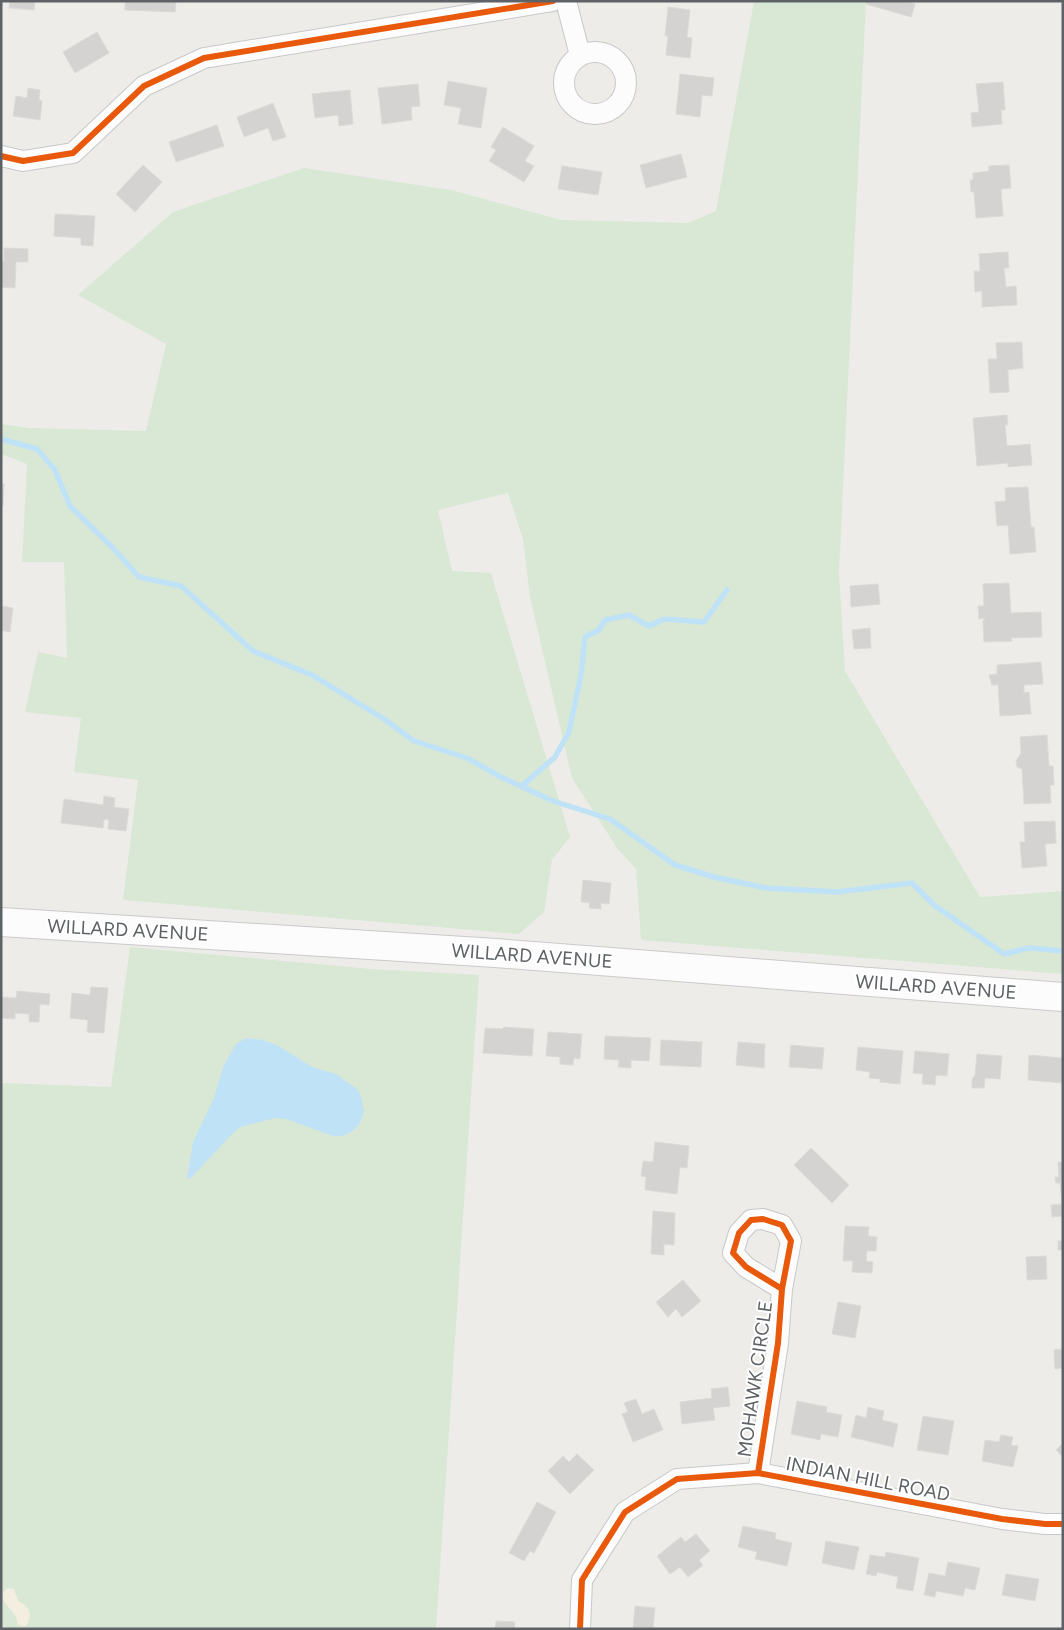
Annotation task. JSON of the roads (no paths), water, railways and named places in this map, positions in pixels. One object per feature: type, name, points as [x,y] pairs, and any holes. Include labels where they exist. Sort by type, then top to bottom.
[{"type":"main road","name":"WILLARD AVENUE","points":[[1,922],[496,953],[1063,997]]},
{"type":"street","points":[[1,156],[23,161],[73,153],[144,86],[204,58],[553,1]]},
{"type":"street","points":[[566,1],[580,55]]},
{"type":"street","name":"MOHAWK CIRCLE","points":[[758,1473],[778,1344],[782,1289]]},
{"type":"street","name":"INDIAN HILL ROAD","points":[[580,1629],[582,1580],[625,1512],[677,1479],[758,1473],[1002,1519],[1063,1524]]},
{"type":"water","points":[[246,1038],[263,1040],[277,1045],[312,1067],[336,1074],[357,1089],[361,1096],[364,1112],[360,1123],[353,1131],[343,1136],[333,1136],[286,1119],[276,1118],[247,1125],[239,1128],[231,1135],[190,1179],[187,1178],[193,1142],[214,1098],[223,1067],[236,1044]]},
{"type":"waterway","points":[[1,439],[37,449],[55,470],[70,506],[114,549],[139,577],[181,586],[253,651],[312,675],[384,719],[414,741],[467,758],[501,777],[553,801],[610,819],[675,865],[714,877],[766,888],[838,892],[912,883],[934,905],[1004,954],[1029,948],[1063,951]]},
{"type":"waterway","points":[[522,786],[555,757],[569,732],[581,675],[585,637],[599,630],[605,620],[629,615],[649,626],[664,619],[704,622],[727,590]]}]
